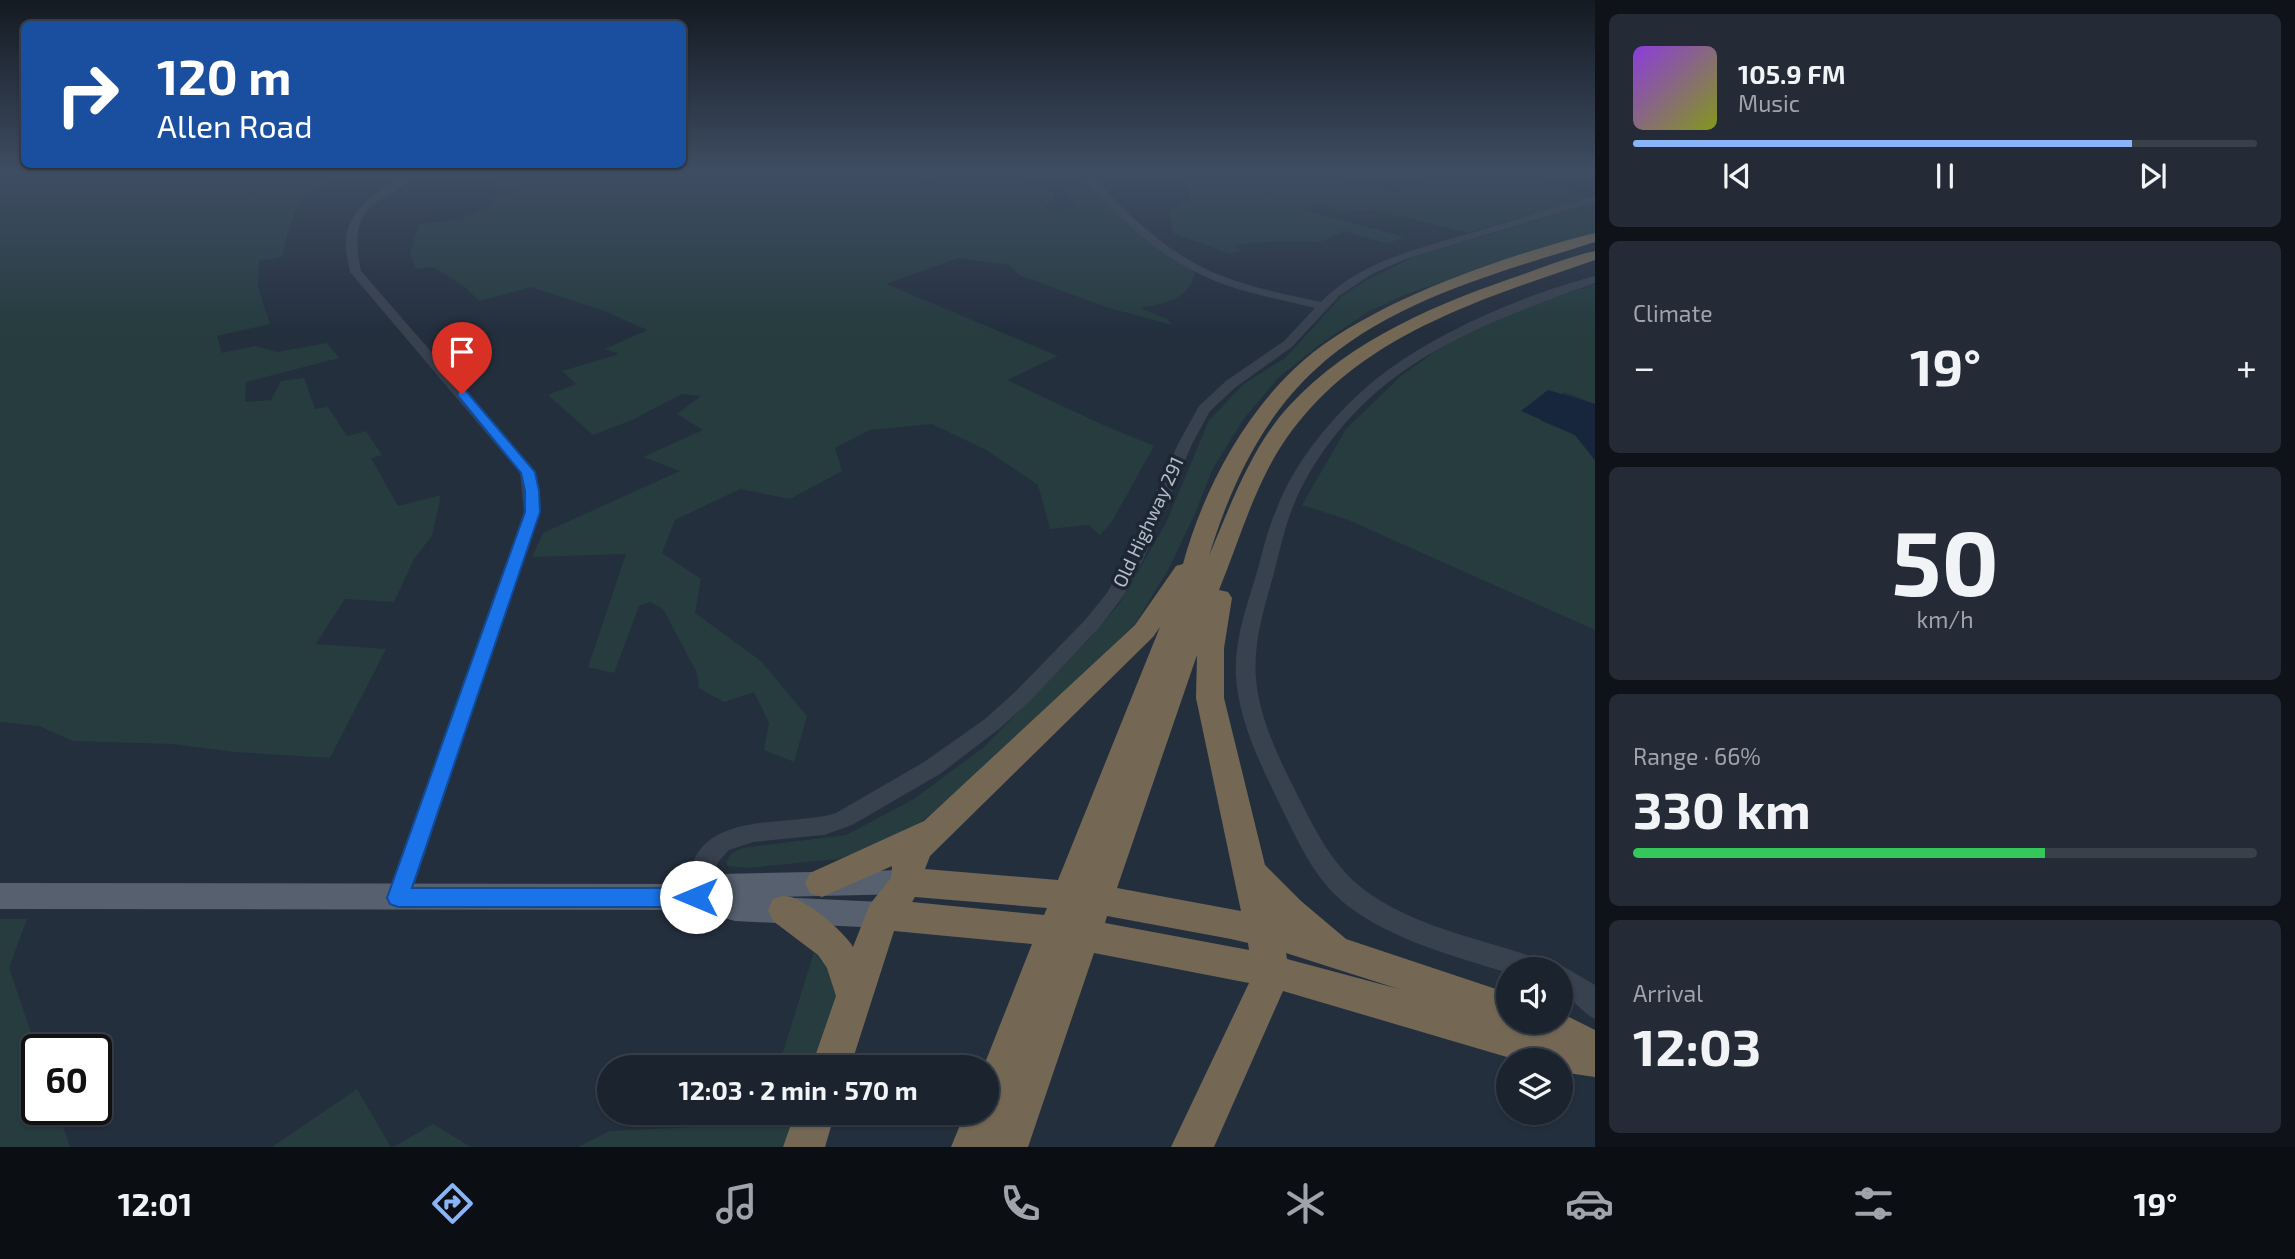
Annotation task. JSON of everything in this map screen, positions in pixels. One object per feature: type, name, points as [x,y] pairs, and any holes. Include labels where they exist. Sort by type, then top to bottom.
[{"type":"highway","points":[[999,1076],[1189,586],[1195,560],[1230,467],[1269,409],[1312,362],[1363,327],[1479,274],[1595,237]]},
{"type":"highway","points":[[1007,1147],[1201,605],[1256,471],[1294,411],[1339,369],[1420,319],[1464,300],[1595,255]]},
{"type":"highway","points":[[1192,1147],[1255,1016],[1272,971],[1210,698],[1208,663],[1212,624],[1227,541]]},
{"type":"highway","points":[[834,1055],[882,915],[907,881],[909,858],[1144,631],[1176,580],[1195,560]]},
{"type":"highway","points":[[822,883],[855,866],[895,851],[947,819]]},
{"type":"highway","points":[[1251,873],[1289,912],[1337,952]]},
{"type":"highway","points":[[907,881],[1105,899],[1167,910],[1337,952],[1496,1007]]},
{"type":"highway","points":[[785,910],[831,942],[848,971],[854,995]]},
{"type":"highway","points":[[882,915],[982,922],[1172,950],[1272,971],[1547,1052],[1595,1058]]},
{"type":"highway","points":[[1255,1016],[1283,995],[1312,982]]},
{"type":"highway","points":[[1566,1034],[1595,1052]]},
{"type":"highway","points":[[804,1147],[811,1125]]},
{"type":"highway","points":[[972,1147],[980,1125]]},
{"type":"main road","points":[[696,897],[721,886],[907,881]]},
{"type":"main road","points":[[0,897],[696,897],[735,908],[882,915]]},
{"type":"street","points":[[355,225],[351,239],[356,272],[528,472],[532,491],[532,512],[398,898]]},
{"type":"street","points":[[1138,225],[1173,254],[1198,269],[1253,289],[1322,306]]},
{"type":"street","name":"Old Highway 291","points":[[696,897],[707,858],[711,850],[721,843],[753,833],[824,827],[844,819],[952,755],[1022,697],[1092,624],[1115,595],[1135,558],[1185,443],[1205,409],[1231,384],[1288,344],[1322,306],[1350,283],[1402,257],[1510,225]]},
{"type":"street","points":[[1499,957],[1386,919],[1361,903],[1324,867],[1313,849],[1260,734],[1247,692],[1246,652],[1283,512],[1317,451],[1346,414],[1396,369],[1434,344],[1485,319],[1595,279]]},
{"type":"street","points":[[1573,985],[1591,998],[1595,1006]]},
{"type":"green space","points":[[0,225],[290,225],[282,257],[259,261],[258,287],[270,324],[217,336],[222,353],[255,346],[277,352],[327,343],[339,358],[246,382],[245,402],[271,400],[281,381],[304,378],[315,409],[328,407],[347,436],[366,431],[382,455],[371,458],[398,506],[441,495],[432,536],[414,559],[394,602],[345,599],[316,644],[386,649],[330,758],[235,752],[172,744],[73,741],[39,726],[0,722]]},
{"type":"green space","points":[[419,225],[1135,225],[1195,271],[1188,288],[1175,299],[1140,308],[1167,319],[1172,325],[1109,308],[1019,275],[1010,265],[958,258],[886,284],[1058,356],[1007,380],[1154,446],[1111,523],[1100,535],[1088,525],[1050,529],[1038,485],[986,450],[932,424],[870,430],[835,448],[842,471],[790,499],[740,489],[675,520],[662,553],[701,579],[695,613],[761,661],[807,716],[794,762],[764,750],[769,723],[754,692],[724,702],[699,688],[697,673],[663,609],[650,602],[639,606],[614,673],[588,667],[626,554],[532,557],[543,533],[680,471],[643,457],[703,430],[677,414],[701,396],[682,394],[632,420],[593,435],[548,395],[576,384],[562,371],[619,354],[605,349],[647,330],[604,311],[531,287],[479,301],[465,287],[433,267],[416,269],[410,253]]},
{"type":"green space","points":[[1172,225],[1357,225],[1404,237],[1387,244],[1345,231],[1320,242],[1279,241],[1235,245],[1241,251],[1230,254],[1173,233]]},
{"type":"green space","points":[[1434,225],[1497,225],[1468,233]]},
{"type":"green space","points":[[1523,225],[1595,225],[1595,233],[1406,294],[1368,312],[1279,377],[1243,420],[1212,470],[1195,514],[1168,570],[1135,624],[994,760],[921,822],[884,844],[838,859],[748,868],[727,866],[729,856],[743,848],[846,835],[914,799],[984,747],[1091,637],[1119,604],[1166,523],[1209,420],[1245,383],[1285,358],[1342,296],[1367,280],[1414,257]]},
{"type":"green space","points":[[1595,284],[1595,404],[1564,392],[1541,421],[1575,435],[1595,460],[1595,630],[1346,519],[1302,505],[1346,429],[1402,375],[1446,344],[1499,317]]},
{"type":"green space","points":[[0,919],[27,919],[9,968],[32,1034],[21,1034],[21,1125],[62,1125],[70,1147],[0,1147]]},
{"type":"green space","points":[[814,952],[839,983],[834,1011],[819,1055],[782,1055]]},
{"type":"green space","points":[[357,1089],[391,1147],[272,1147]]},
{"type":"green space","points":[[433,1124],[471,1147],[393,1147]]},
{"type":"green space","points":[[795,1125],[788,1147],[578,1147],[610,1131]]},
{"type":"water","points":[[1548,390],[1595,404],[1595,460],[1575,435],[1521,411]]},
{"type":"route","points":[[462,394],[528,472],[532,512],[398,898],[696,897]]}]
